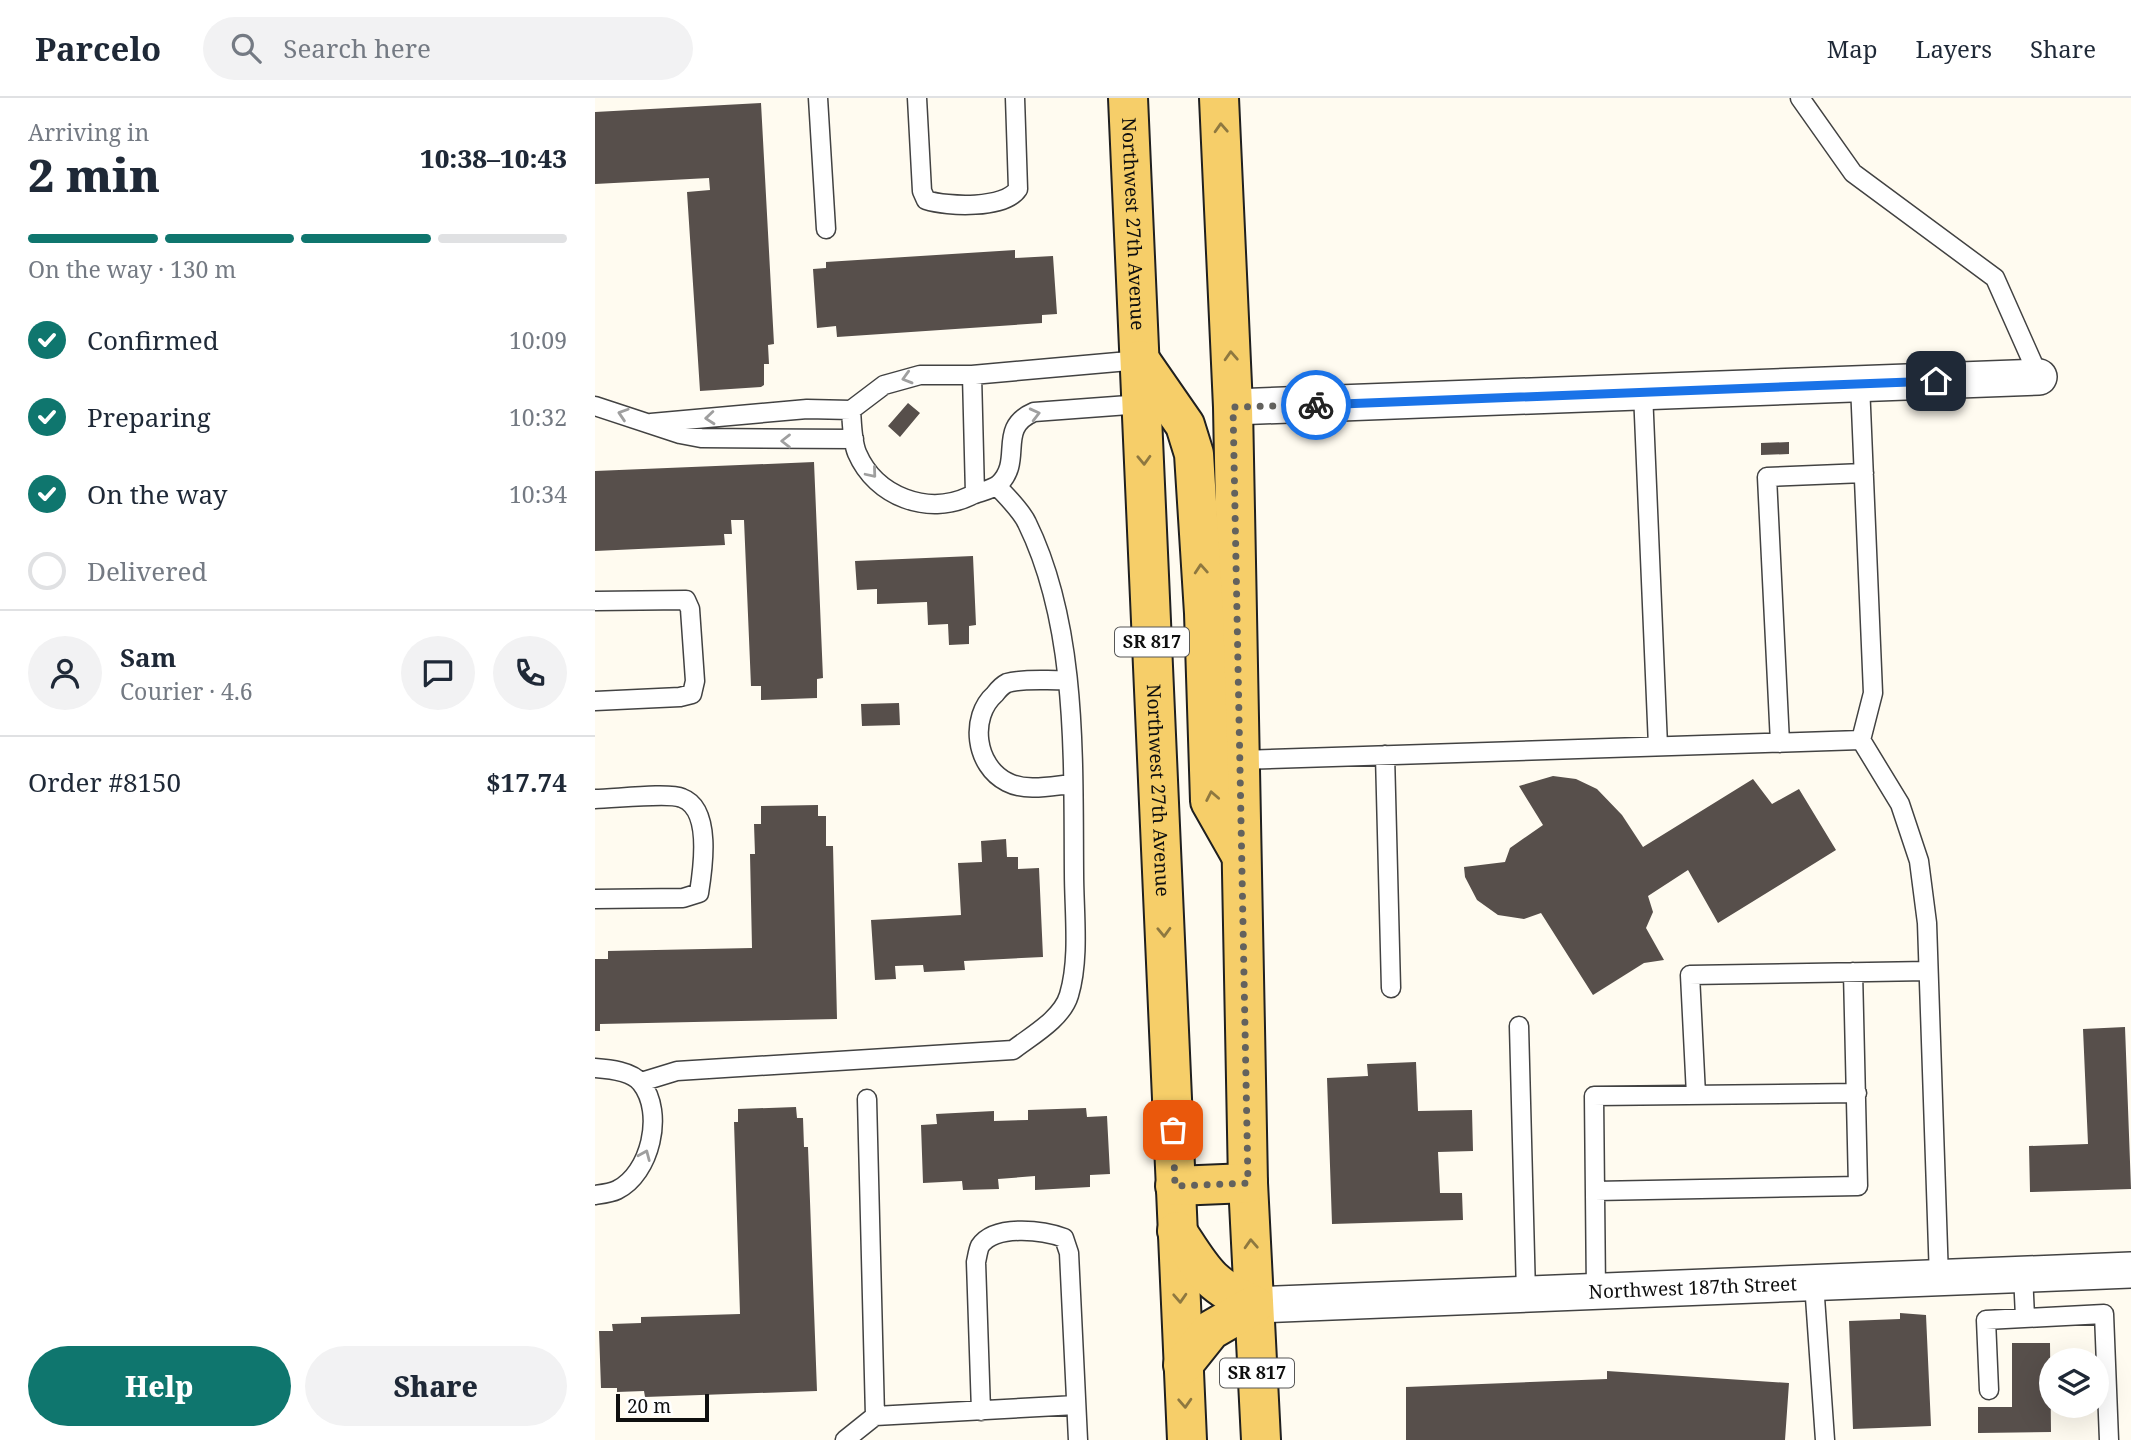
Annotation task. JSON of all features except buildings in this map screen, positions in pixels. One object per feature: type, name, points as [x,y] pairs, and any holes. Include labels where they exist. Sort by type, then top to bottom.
[{"type":"main road","name":"Northwest 27th Avenue","points":[[1128,98],[1187,1440]]},
{"type":"main road","name":"SR 817","points":[[1219,98],[1233,407],[1248,1183],[1261,1440]]},
{"type":"main road","points":[[1140,360],[1185,425],[1193,454],[1204,613],[1210,801],[1242,857]]},
{"type":"main road","points":[[1175,1186],[1248,1183]]},
{"type":"main road","points":[[1177,1231],[1208,1277],[1223,1291],[1254,1305]]},
{"type":"main road","points":[[1183,1365],[1211,1330],[1254,1305]]},
{"type":"street","points":[[1233,407],[2039,377]]},
{"type":"street","name":"Northwest 187th Street","points":[[1254,1305],[2131,1270]]},
{"type":"lane","points":[[818,98],[827,229]]},
{"type":"lane","points":[[917,98],[922,191],[926,200],[939,204],[1003,202],[1013,197],[1018,188],[1015,98]]},
{"type":"lane","points":[[1800,98],[1853,173],[1995,278],[2039,377]]},
{"type":"lane","points":[[651,423],[807,409],[851,410],[884,385],[920,375],[972,375],[1140,360]]},
{"type":"lane","points":[[972,375],[975,494]]},
{"type":"lane","points":[[1860,384],[1873,693],[1861,740],[1901,804],[1919,861],[1927,923],[1939,1278]]},
{"type":"lane","points":[[1643,392],[1658,746]]},
{"type":"lane","points":[[851,410],[857,453],[874,476],[892,493],[911,503],[952,504],[997,486],[1010,469],[1012,435],[1021,418],[1042,411],[1142,404]]},
{"type":"lane","points":[[595,406],[680,434],[729,440],[854,439]]},
{"type":"lane","points":[[1780,743],[1767,477],[1864,473]]},
{"type":"lane","points":[[641,1082],[677,1071],[1013,1050],[1052,1020],[1069,997],[1074,954],[1072,784],[1065,642],[1047,576],[1027,521],[997,486]]},
{"type":"lane","points":[[595,601],[686,600],[690,609],[695,681],[692,694],[680,697],[595,701]]},
{"type":"lane","points":[[1067,680],[1006,683],[986,701],[978,725],[978,735],[988,764],[1006,782],[1030,788],[1072,784]]},
{"type":"lane","points":[[1240,760],[1861,740]]},
{"type":"lane","points":[[1385,755],[1391,988]]},
{"type":"lane","points":[[595,799],[680,797],[693,804],[702,825],[698,893],[683,898],[595,899]]},
{"type":"lane","points":[[1696,1095],[1691,975],[1928,971]]},
{"type":"lane","points":[[1595,1191],[1858,1186],[1853,972]]},
{"type":"lane","points":[[1519,1026],[1526,1294]]},
{"type":"lane","points":[[595,1068],[626,1073],[641,1082],[651,1106],[652,1129],[648,1151],[636,1174],[617,1190],[595,1195]]},
{"type":"lane","points":[[1596,1292],[1594,1096],[1857,1093]]},
{"type":"lane","points":[[867,1099],[875,1416]]},
{"type":"lane","points":[[981,1411],[976,1262],[980,1246],[996,1234],[1046,1231],[1064,1238],[1069,1253],[1078,1440]]},
{"type":"lane","points":[[2023,1274],[2025,1317]]},
{"type":"lane","points":[[1814,1283],[1825,1440]]},
{"type":"lane","points":[[1989,1390],[1986,1320],[2104,1314],[2109,1440]]},
{"type":"lane","points":[[845,1440],[875,1416],[1076,1405]]},
{"type":"way so far","points":[[1173,1130],[1175,1186],[1248,1183],[1233,407],[1316,405]]},
{"type":"route","points":[[1316,405],[1936,381]]}]
